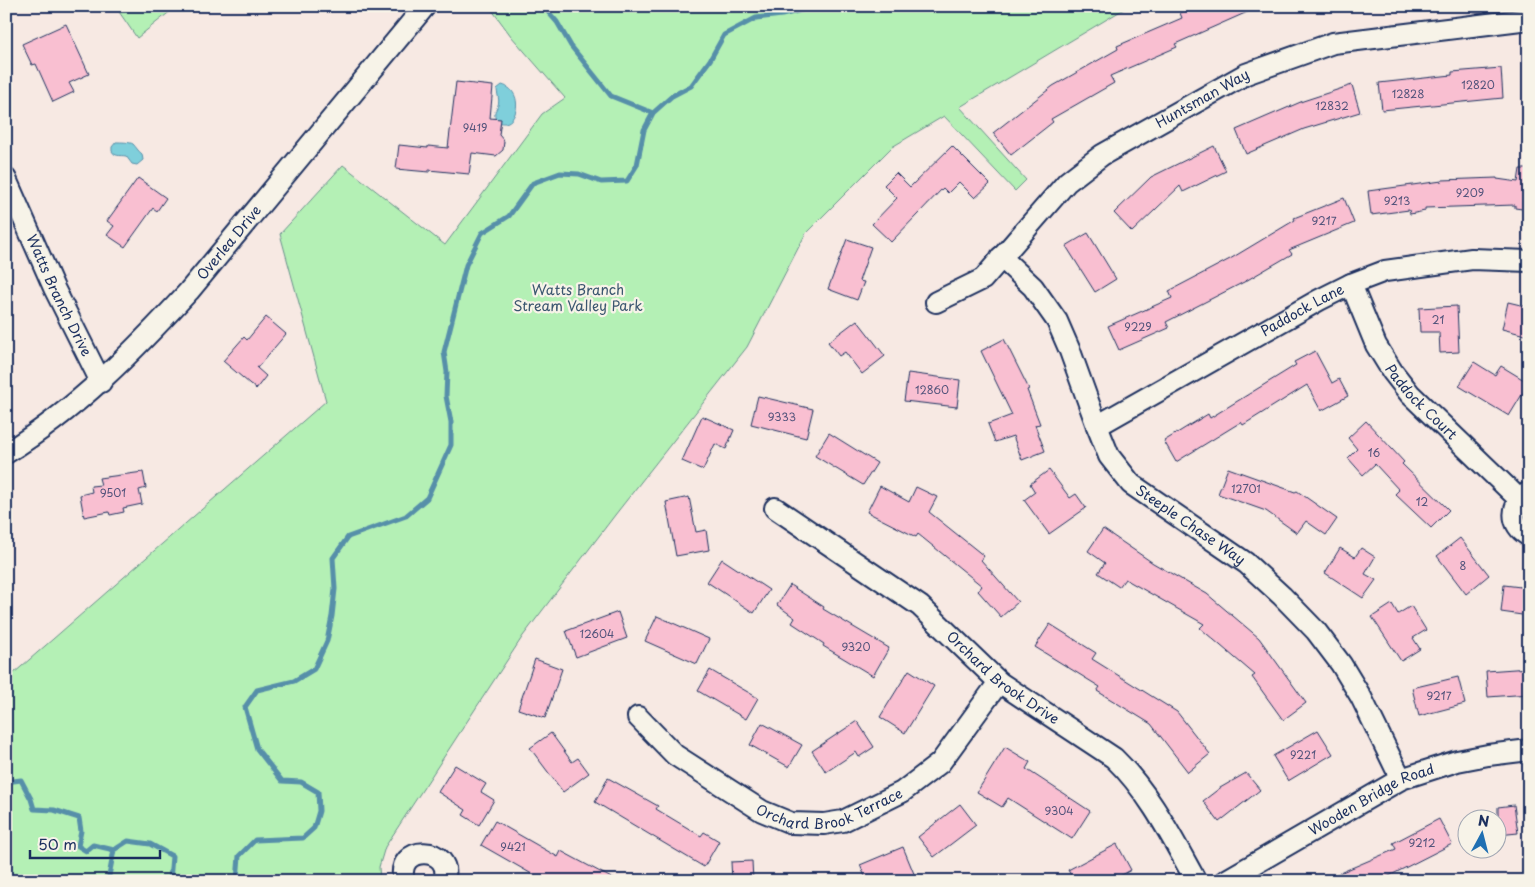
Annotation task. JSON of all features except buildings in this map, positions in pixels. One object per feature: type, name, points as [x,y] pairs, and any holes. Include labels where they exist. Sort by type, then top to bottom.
[{"type":"street","name":"Overlea Drive","points":[[6,453],[26,441],[101,382],[189,291],[426,6]]},
{"type":"street","name":"Huntsman Way","points":[[936,302],[982,279],[1067,182],[1102,155],[1246,74],[1333,44],[1529,19]]},
{"type":"street","name":"Watts Branch Drive","points":[[6,179],[54,288],[101,382]]},
{"type":"street","name":"Steeple Chase Way","points":[[1001,257],[1034,286],[1057,321],[1109,456],[1131,484],[1246,563],[1316,631],[1341,664],[1361,697],[1402,779]]},
{"type":"street","name":"Paddock Lane","points":[[1097,426],[1319,300],[1351,284],[1385,271],[1472,259],[1529,261]]},
{"type":"street","name":"Paddock Court","points":[[1351,284],[1376,345],[1392,371],[1410,394],[1524,496],[1514,508],[1514,519],[1519,529],[1529,536]]},
{"type":"street","name":"Orchard Brook Drive","points":[[775,508],[920,606],[999,682],[1099,747],[1128,772],[1156,810],[1196,881]]},
{"type":"street","name":"Orchard Brook Terrace","points":[[638,717],[675,755],[762,811],[791,823],[824,824],[844,821],[902,792],[940,764],[999,682]]},
{"type":"street","name":"Wooden Bridge Road","points":[[1225,881],[1402,779],[1457,761],[1529,750]]},
{"type":"street","points":[[404,881],[403,872],[409,858],[422,852],[429,853],[441,860],[446,872],[444,881]]},
{"type":"green space","points":[[115,6],[177,6],[137,38]]},
{"type":"green space","name":"Watts Branch Stream Valley Park","points":[[489,6],[1129,6],[960,107],[1026,180],[1015,191],[944,116],[892,147],[806,233],[747,347],[523,636],[385,847],[379,867],[380,881],[6,881],[6,680],[326,401],[280,234],[343,165],[445,245],[542,114],[565,98],[511,36]]},
{"type":"water","points":[[502,85],[510,89],[516,101],[514,115],[505,123],[495,119],[495,111],[499,103],[497,89]]},
{"type":"water","points":[[116,142],[133,144],[142,154],[143,160],[137,165],[132,164],[126,156],[115,154],[112,151],[112,147]]},
{"type":"waterway","points":[[543,6],[557,22],[571,46],[611,96],[653,113]]},
{"type":"waterway","points":[[237,881],[239,856],[255,840],[303,838],[314,828],[319,811],[318,792],[301,782],[282,781],[257,749],[245,707],[257,690],[294,681],[314,669],[327,641],[332,616],[335,589],[333,558],[348,537],[406,516],[427,498],[451,445],[451,422],[446,396],[447,372],[444,352],[466,265],[482,233],[509,216],[533,183],[560,173],[579,174],[601,182],[627,181],[637,165],[644,130],[653,113],[672,96],[691,86],[710,60],[724,35],[756,18],[782,15],[809,8],[810,6]]},
{"type":"waterway","points":[[6,782],[21,780],[34,809],[54,810],[79,818],[81,831],[78,846],[86,851],[93,845],[114,850]]},
{"type":"waterway","points":[[108,881],[114,850],[128,841],[150,844],[172,856],[170,881]]}]
